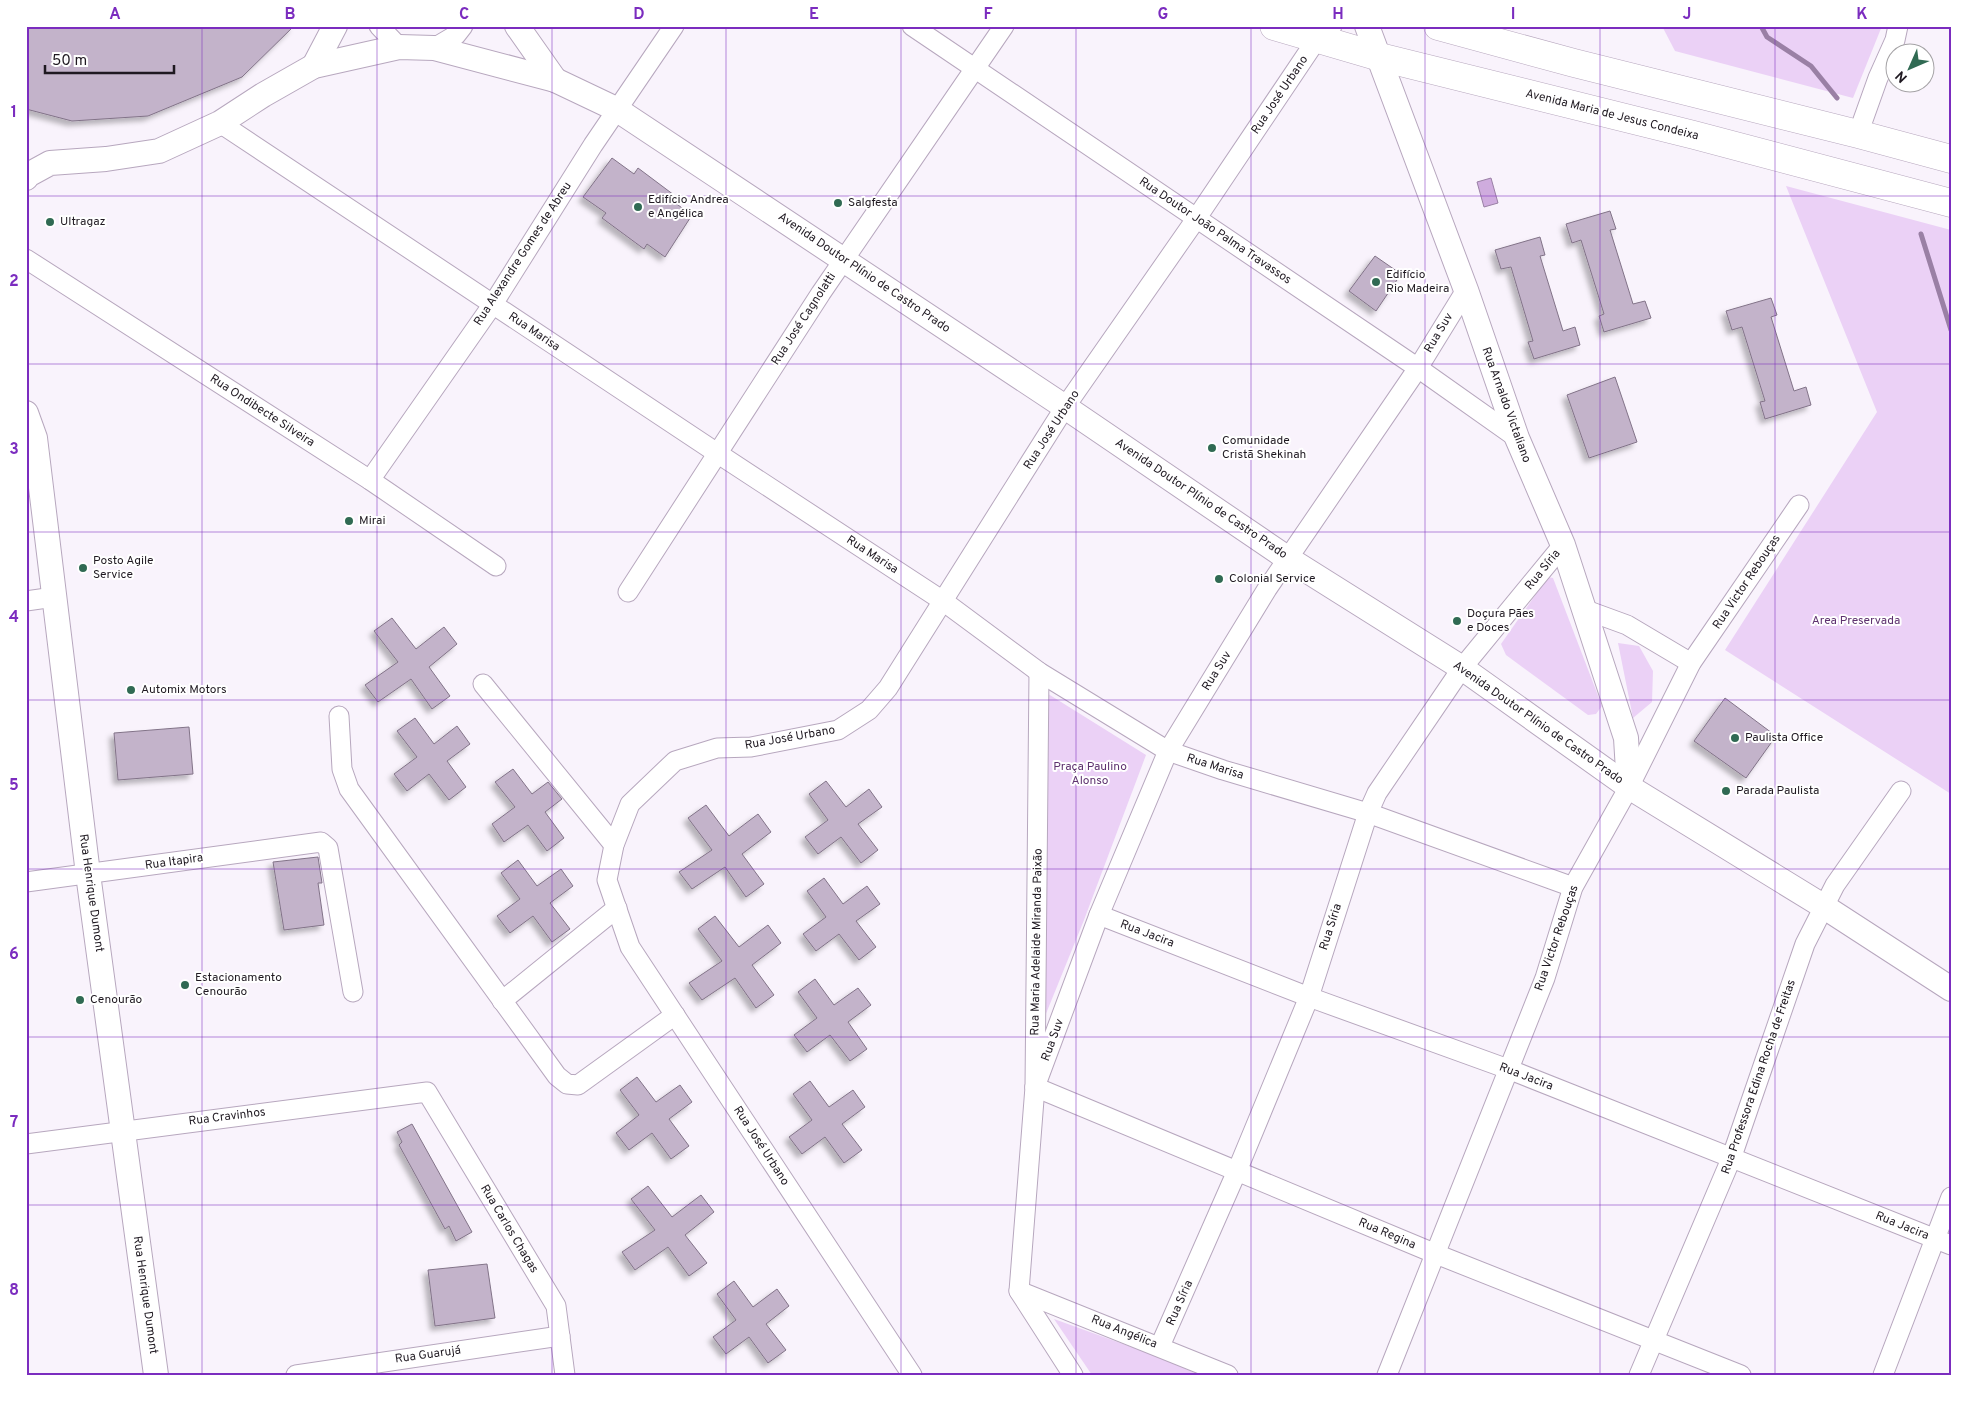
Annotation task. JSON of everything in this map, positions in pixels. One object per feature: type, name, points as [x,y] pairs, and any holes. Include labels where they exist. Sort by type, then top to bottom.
[{"type":"main road","name":"Avenida Maria de Jesus Condeixa","points":[[1274,26],[1325,33],[1380,57],[1694,135],[1951,203]]},
{"type":"main road","points":[[1438,26],[1574,63],[1951,159]]},
{"type":"main road","points":[[1536,97],[1529,85],[1536,72],[1542,69],[1563,72],[1574,63]]},
{"type":"main road","points":[[1694,135],[1698,110],[1706,97]]},
{"type":"street","points":[[314,66],[335,26]]},
{"type":"street","points":[[379,26],[399,47]]},
{"type":"street","points":[[434,48],[456,35],[462,26]]},
{"type":"street","points":[[517,26],[555,80]]},
{"type":"street","name":"Rua Alexandre Gomes de Abreu","points":[[370,480],[493,304],[616,109],[674,26]]},
{"type":"street","name":"Rua Doutor João Palma Travassos","points":[[912,26],[974,70],[1418,368],[1517,438]]},
{"type":"street","name":"Rua José Cagnolatti","points":[[628,592],[843,259],[1004,26]]},
{"type":"street","name":"Rua Arnaldo Victaliano","points":[[1367,26],[1466,290],[1517,438],[1563,545],[1586,610],[1626,738],[1629,787]]},
{"type":"street","points":[[1858,134],[1878,78],[1895,40],[1898,26]]},
{"type":"street","name":"Rua José Urbano","points":[[912,1375],[630,947],[607,880],[614,845],[630,804],[675,761],[717,748],[751,747],[838,730],[869,710],[888,688],[1065,407],[1325,33]]},
{"type":"street","name":"Avenida Doutor Plínio de Castro Prado","points":[[27,176],[50,163],[106,159],[159,151],[220,123],[263,95],[314,66],[399,47],[434,48],[555,80],[616,109],[1065,407],[1287,558],[1462,668],[1629,787],[1823,906],[1951,989]]},
{"type":"street","name":"Rua Marisa","points":[[220,123],[717,454],[943,601],[1039,672],[1168,751],[1223,770],[1368,813],[1573,887]]},
{"type":"street","name":"Rua Ondibecte Silveira","points":[[26,259],[370,480],[496,566]]},
{"type":"street","name":"Rua Suv","points":[[1035,1087],[1099,915],[1168,751],[1287,558],[1418,368],[1466,290]]},
{"type":"street","name":"Rua Henrique Dumont","points":[[26,413],[35,438],[88,874],[156,1375]]},
{"type":"street","name":"Rua Victor Rebouças","points":[[1387,1375],[1545,978],[1573,887],[1629,787],[1691,663],[1799,505]]},
{"type":"street","name":"Rua Síria","points":[[1160,1346],[1237,1172],[1309,997],[1368,813],[1377,793],[1462,668],[1563,545]]},
{"type":"street","points":[[26,601],[54,597]]},
{"type":"street","points":[[1586,610],[1627,625],[1691,663]]},
{"type":"street","name":"Rua Maria Adelaide Miranda Paixão","points":[[1019,1291],[1035,1087],[1039,672]]},
{"type":"street","points":[[483,684],[614,845]]},
{"type":"street","points":[[339,716],[342,769],[349,789],[557,1076],[567,1084],[578,1085],[675,1015]]},
{"type":"street","name":"Rua Professora Edina Rocha de Freitas","points":[[1639,1375],[1652,1340],[1731,1159],[1805,944],[1835,885],[1901,792]]},
{"type":"street","name":"Rua Itapira","points":[[26,882],[321,842],[328,848],[353,992]]},
{"type":"street","points":[[502,1001],[617,908]]},
{"type":"street","name":"Rua Jacira","points":[[1099,915],[1309,997],[1508,1069],[1943,1242]]},
{"type":"street","name":"Rua Regina","points":[[1035,1087],[1436,1254],[1741,1375]]},
{"type":"street","name":"Rua Cravinhos","points":[[26,1144],[427,1092]]},
{"type":"street","name":"Rua Carlos Chagas","points":[[427,1092],[556,1306],[565,1375]]},
{"type":"street","points":[[1883,1375],[1943,1242],[1951,1197]]},
{"type":"street","points":[[1019,1291],[1073,1375]]},
{"type":"street","name":"Rua Angélica","points":[[1019,1291],[1160,1346],[1228,1375]]},
{"type":"street","name":"Rua Guarujá","points":[[296,1375],[560,1336]]},
{"type":"green space","points":[[1662,26],[1882,26],[1853,98],[1675,51]]},
{"type":"green space","name":"Area Preservada","points":[[1786,186],[1951,230],[1951,794],[1725,650],[1877,412]]},
{"type":"green space","points":[[1548,577],[1553,578],[1602,706],[1596,714],[1588,715],[1506,655],[1501,644]]},
{"type":"green space","points":[[1618,643],[1639,646],[1653,671],[1652,702],[1633,718]]},
{"type":"green space","name":"Praça Paulino Alonso","points":[[1045,692],[1146,755],[1084,920],[1041,1026]]},
{"type":"green space","points":[[1054,1319],[1162,1358],[1199,1375],[1092,1375]]},
{"type":"shaded area","points":[[1491,178],[1498,203],[1484,207],[1477,182]]},
{"type":"building","points":[[26,26],[294,26],[242,77],[148,116],[72,121],[26,109]]},
{"type":"building","name":"Edifício Andrea e Angélica","points":[[612,158],[634,174],[638,168],[674,195],[671,200],[692,215],[665,257],[647,244],[644,249],[602,218],[606,213],[583,197]]},
{"type":"building","points":[[1610,211],[1616,229],[1610,230],[1633,304],[1645,301],[1651,318],[1604,332],[1599,316],[1604,314],[1581,240],[1572,243],[1566,224]]},
{"type":"building","points":[[1540,237],[1545,255],[1540,256],[1563,331],[1575,327],[1580,345],[1534,359],[1528,342],[1533,341],[1511,267],[1501,269],[1495,250]]},
{"type":"building","name":"Edifício Rio Madeira","points":[[1375,256],[1401,274],[1376,311],[1349,291]]},
{"type":"building","points":[[1771,298],[1777,315],[1771,317],[1794,391],[1806,387],[1811,405],[1765,419],[1760,402],[1765,401],[1742,327],[1732,330],[1726,311]]},
{"type":"building","points":[[1615,377],[1637,442],[1589,458],[1567,395]]},
{"type":"building","points":[[392,618],[416,649],[444,627],[457,644],[429,667],[450,696],[432,709],[411,679],[378,702],[365,685],[398,662],[374,631]]},
{"type":"building","name":"Paulista Office","points":[[1725,698],[1776,736],[1746,778],[1694,741]]},
{"type":"building","points":[[415,718],[434,744],[457,726],[470,744],[447,761],[466,787],[449,800],[429,774],[407,791],[394,774],[417,757],[397,731]]},
{"type":"building","points":[[189,727],[193,774],[118,780],[114,733]]},
{"type":"building","points":[[513,769],[532,794],[548,782],[562,799],[545,812],[564,838],[547,851],[528,825],[504,842],[492,824],[515,807],[495,782]]},
{"type":"building","points":[[826,781],[846,807],[869,789],[882,807],[858,824],[878,850],[861,863],[841,837],[818,854],[805,837],[828,820],[809,794]]},
{"type":"building","points":[[706,805],[729,836],[758,814],[771,832],[742,854],[764,884],[746,897],[725,867],[692,889],[679,872],[712,850],[688,818]]},
{"type":"building","points":[[318,857],[322,883],[318,883],[324,925],[284,930],[273,862]]},
{"type":"building","points":[[518,860],[537,886],[561,869],[573,886],[550,903],[570,929],[552,942],[533,916],[510,933],[497,916],[520,899],[501,873]]},
{"type":"building","points":[[824,878],[843,904],[867,886],[880,904],[856,921],[876,947],[859,960],[839,934],[816,951],[803,934],[826,917],[807,891]]},
{"type":"building","points":[[715,916],[739,947],[768,925],[781,943],[752,965],[774,995],[756,1008],[735,978],[702,1000],[689,983],[722,961],[698,929]]},
{"type":"building","points":[[815,979],[834,1005],[858,988],[871,1005],[848,1022],[867,1049],[850,1061],[830,1035],[807,1052],[794,1035],[817,1018],[798,992]]},
{"type":"building","points":[[637,1077],[656,1102],[680,1085],[692,1102],[669,1119],[689,1146],[671,1159],[652,1133],[629,1150],[616,1133],[639,1115],[620,1090]]},
{"type":"building","points":[[810,1081],[829,1107],[853,1090],[865,1107],[842,1124],[862,1150],[844,1163],[825,1137],[802,1154],[789,1137],[812,1120],[793,1094]]},
{"type":"building","points":[[412,1124],[472,1232],[456,1241],[449,1226],[445,1229],[399,1145],[402,1142],[397,1132]]},
{"type":"building","points":[[648,1186],[672,1217],[701,1195],[714,1212],[685,1235],[707,1263],[689,1276],[668,1247],[635,1270],[622,1252],[655,1230],[631,1199]]},
{"type":"building","points":[[487,1264],[495,1318],[435,1326],[428,1270]]},
{"type":"building","points":[[734,1281],[753,1307],[777,1289],[789,1306],[766,1324],[786,1350],[768,1363],[749,1337],[726,1354],[713,1337],[736,1320],[717,1294]]},
{"type":"waterway","points":[[1761,26],[1767,37],[1811,66],[1837,98]]},
{"type":"waterway","points":[[1921,234],[1951,330]]},
{"type":"place","name":"Salgfesta","points":[[838,203]]},
{"type":"place","name":"Edifício Andrea e Angélica","points":[[638,207]]},
{"type":"place","name":"Ultragaz","points":[[50,222]]},
{"type":"place","name":"Edifício Rio Madeira","points":[[1376,282]]},
{"type":"place","name":"Comunidade Cristã Shekinah","points":[[1212,448]]},
{"type":"place","name":"Mirai","points":[[349,521]]},
{"type":"place","name":"Posto Agile Service","points":[[83,568]]},
{"type":"place","name":"Colonial Service","points":[[1219,579]]},
{"type":"place","name":"Doçura Pães e Doces","points":[[1457,621]]},
{"type":"place","name":"Automix Motors","points":[[131,690]]},
{"type":"place","name":"Paulista Office","points":[[1735,738]]},
{"type":"place","name":"Parada Paulista","points":[[1726,791]]},
{"type":"place","name":"Estacionamento Cenourão","points":[[185,985]]},
{"type":"place","name":"Cenourão","points":[[80,1000]]}]
